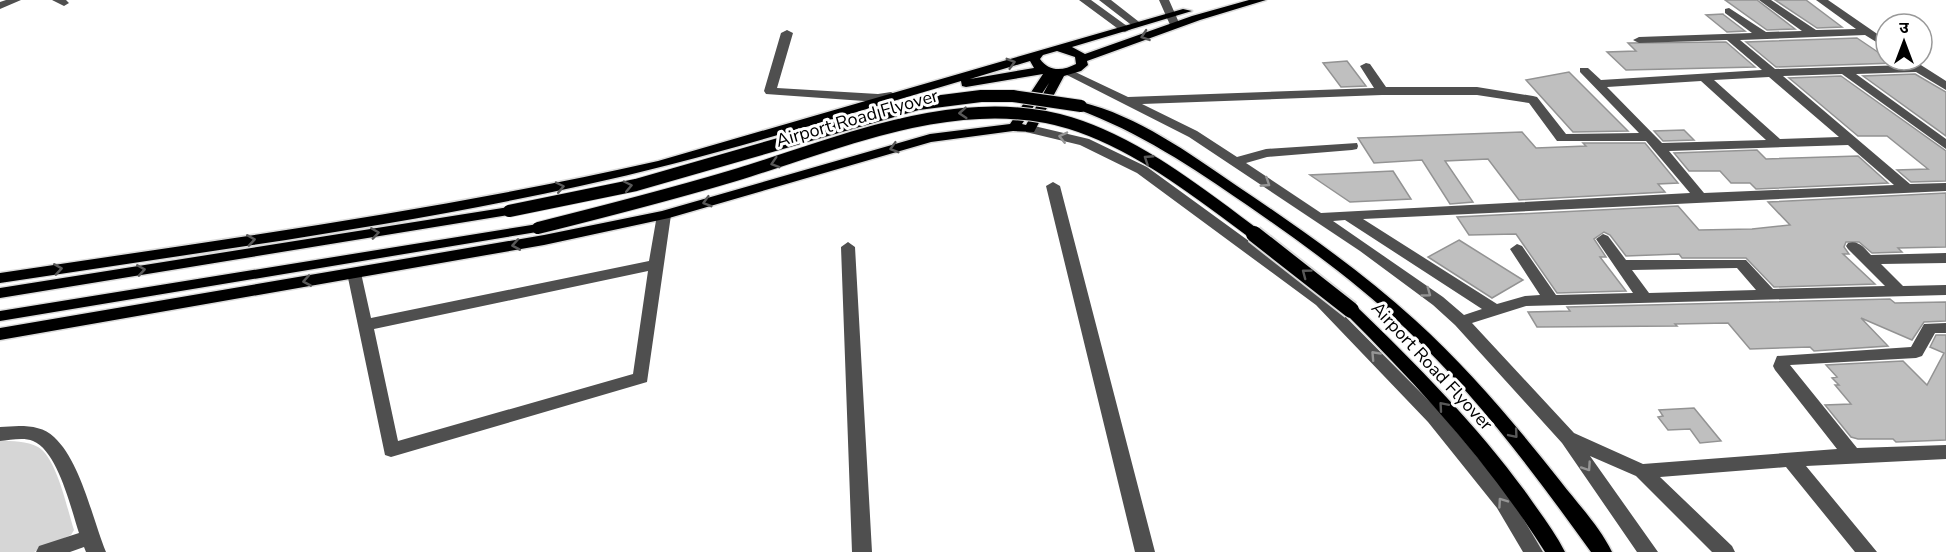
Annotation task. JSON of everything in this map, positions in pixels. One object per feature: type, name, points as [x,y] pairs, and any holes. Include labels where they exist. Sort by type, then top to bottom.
[{"type":"main road","points":[[930,86],[989,81],[1055,71],[1082,62],[1172,21],[1227,0]]},
{"type":"main road","points":[[0,293],[418,220],[661,164],[1036,56],[1044,50],[1138,25],[1172,21],[1261,0]]},
{"type":"main road","points":[[1057,48],[1070,50],[1082,62]]},
{"type":"main road","points":[[1036,56],[1035,63],[1055,71]]},
{"type":"main road","points":[[1013,127],[1055,71]]},
{"type":"main road","points":[[0,316],[544,240],[664,215],[930,138],[1013,127],[1030,129],[1055,71]]},
{"type":"main road","name":"Airport Road Flyover","points":[[418,220],[509,211],[638,184],[870,115],[932,100],[1006,94],[1040,97],[1080,106],[1138,128],[1168,144],[1285,224],[1385,302],[1432,344],[1501,419],[1538,463],[1602,552]]},
{"type":"main road","name":"Airport Road Flyover","points":[[362,267],[648,201],[934,117],[1003,111],[1048,117],[1075,124],[1116,140],[1145,157],[1302,270],[1351,310],[1407,364],[1490,459],[1556,552]]},
{"type":"main road","points":[[0,278],[418,220]]},
{"type":"main road","points":[[0,334],[362,267]]},
{"type":"street","points":[[0,6],[16,0]]},
{"type":"street","points":[[1084,0],[1125,29]]},
{"type":"street","points":[[1104,0],[1138,25]]},
{"type":"street","points":[[1164,0],[1172,21]]},
{"type":"street","points":[[1764,0],[1812,33]]},
{"type":"street","points":[[1821,0],[1874,37]]},
{"type":"street","points":[[1729,11],[1765,37]]},
{"type":"street","points":[[1639,40],[1867,32]]},
{"type":"street","points":[[787,33],[770,91],[866,97],[891,96]]},
{"type":"street","points":[[1731,38],[1906,188]]},
{"type":"street","points":[[1082,62],[1125,101],[1382,91],[1477,91],[1533,100],[1562,138],[1654,142],[1850,141]]},
{"type":"street","points":[[1366,66],[1382,91]]},
{"type":"street","points":[[1584,70],[1654,142],[1700,197]]},
{"type":"street","points":[[1598,84],[1774,73],[1874,70]]},
{"type":"street","points":[[1055,71],[1193,134],[1374,255],[1461,321],[1568,438],[1648,552]]},
{"type":"street","points":[[1845,71],[1946,145]]},
{"type":"street","points":[[1925,72],[1946,86]]},
{"type":"street","points":[[1704,78],[1777,143]]},
{"type":"street","points":[[1030,129],[1084,141],[1142,170],[1321,301],[1434,417],[1504,503],[1533,552]]},
{"type":"street","points":[[1235,162],[1266,153],[1352,146]]},
{"type":"street","points":[[1053,186],[1145,552]]},
{"type":"street","points":[[1318,217],[1946,187]]},
{"type":"street","points":[[362,267],[366,325],[391,450],[641,378],[664,215]]},
{"type":"street","points":[[1349,216],[1493,309]]},
{"type":"street","points":[[1603,239],[1644,297]]},
{"type":"street","points":[[1853,246],[1898,290]]},
{"type":"street","points":[[848,247],[862,552]]},
{"type":"street","points":[[1517,249],[1551,300]]},
{"type":"street","points":[[1867,260],[1946,258]]},
{"type":"street","points":[[1622,265],[1741,263],[1768,294]]},
{"type":"street","points":[[366,325],[656,264]]},
{"type":"street","points":[[1461,321],[1493,309],[1525,301],[1946,290]]},
{"type":"street","points":[[1852,455],[1781,366],[1783,360],[1916,352],[1930,328],[1946,328]]},
{"type":"street","points":[[0,434],[38,435],[49,443],[63,464],[93,545],[46,552]]},
{"type":"street","points":[[1568,438],[1642,471],[1725,552]]},
{"type":"street","points":[[1642,471],[1852,455],[1946,452]]},
{"type":"street","points":[[1790,459],[1867,552]]},
{"type":"shaded area","points":[[0,441],[29,444],[45,453],[60,485],[74,530],[71,535],[34,552],[0,552]]},
{"type":"building","points":[[1725,0],[1757,0],[1795,29],[1767,30]]},
{"type":"building","points":[[1775,0],[1806,0],[1842,27],[1817,28]]},
{"type":"building","points":[[1723,14],[1745,31],[1727,32],[1706,15]]},
{"type":"building","points":[[1857,38],[1874,49],[1874,64],[1776,67],[1746,42]]},
{"type":"building","points":[[1726,42],[1755,67],[1626,70],[1607,52],[1636,51],[1628,43]]},
{"type":"building","points":[[1347,61],[1366,86],[1341,87],[1323,63]]},
{"type":"building","points":[[1569,72],[1628,131],[1573,132],[1526,80]]},
{"type":"building","points":[[1915,74],[1946,92],[1946,136],[1863,76]]},
{"type":"building","points":[[1841,76],[1946,151],[1946,181],[1911,182],[1897,170],[1928,169],[1887,136],[1858,136],[1789,78]]},
{"type":"building","points":[[1684,130],[1694,140],[1663,141],[1654,131]]},
{"type":"building","points":[[1522,132],[1536,148],[1586,146],[1583,143],[1645,143],[1678,183],[1658,184],[1665,192],[1519,200],[1488,159],[1445,161],[1473,202],[1450,204],[1422,160],[1374,163],[1358,138]]},
{"type":"building","points":[[1757,150],[1766,159],[1858,156],[1888,183],[1756,189],[1750,183],[1731,183],[1720,171],[1689,171],[1674,153]]},
{"type":"building","points":[[1393,171],[1411,199],[1350,202],[1310,175]]},
{"type":"building","points":[[1946,193],[1946,247],[1898,248],[1902,252],[1872,253],[1859,242],[1846,242],[1844,247],[1849,254],[1843,254],[1875,284],[1774,287],[1746,258],[1682,258],[1679,254],[1626,256],[1610,235],[1604,232],[1594,239],[1606,257],[1600,257],[1626,291],[1557,293],[1516,234],[1469,235],[1457,217],[1678,206],[1699,230],[1752,229],[1790,225],[1768,202]]},
{"type":"building","points":[[1459,240],[1523,280],[1492,298],[1428,257]]},
{"type":"building","points":[[1890,299],[1895,303],[1946,302],[1946,321],[1924,322],[1912,340],[1861,318],[1888,346],[1814,351],[1810,347],[1750,349],[1728,323],[1675,324],[1677,326],[1537,327],[1528,312],[1570,311],[1567,307]]},
{"type":"building","points":[[1936,335],[1946,335],[1946,440],[1896,442],[1893,439],[1851,437],[1825,405],[1851,404],[1835,385],[1839,385],[1832,378],[1837,377],[1826,365],[1903,361],[1927,385],[1944,353],[1930,347]]},
{"type":"building","points":[[1694,408],[1721,441],[1700,443],[1690,429],[1668,430],[1658,417],[1663,416],[1659,410]]}]
